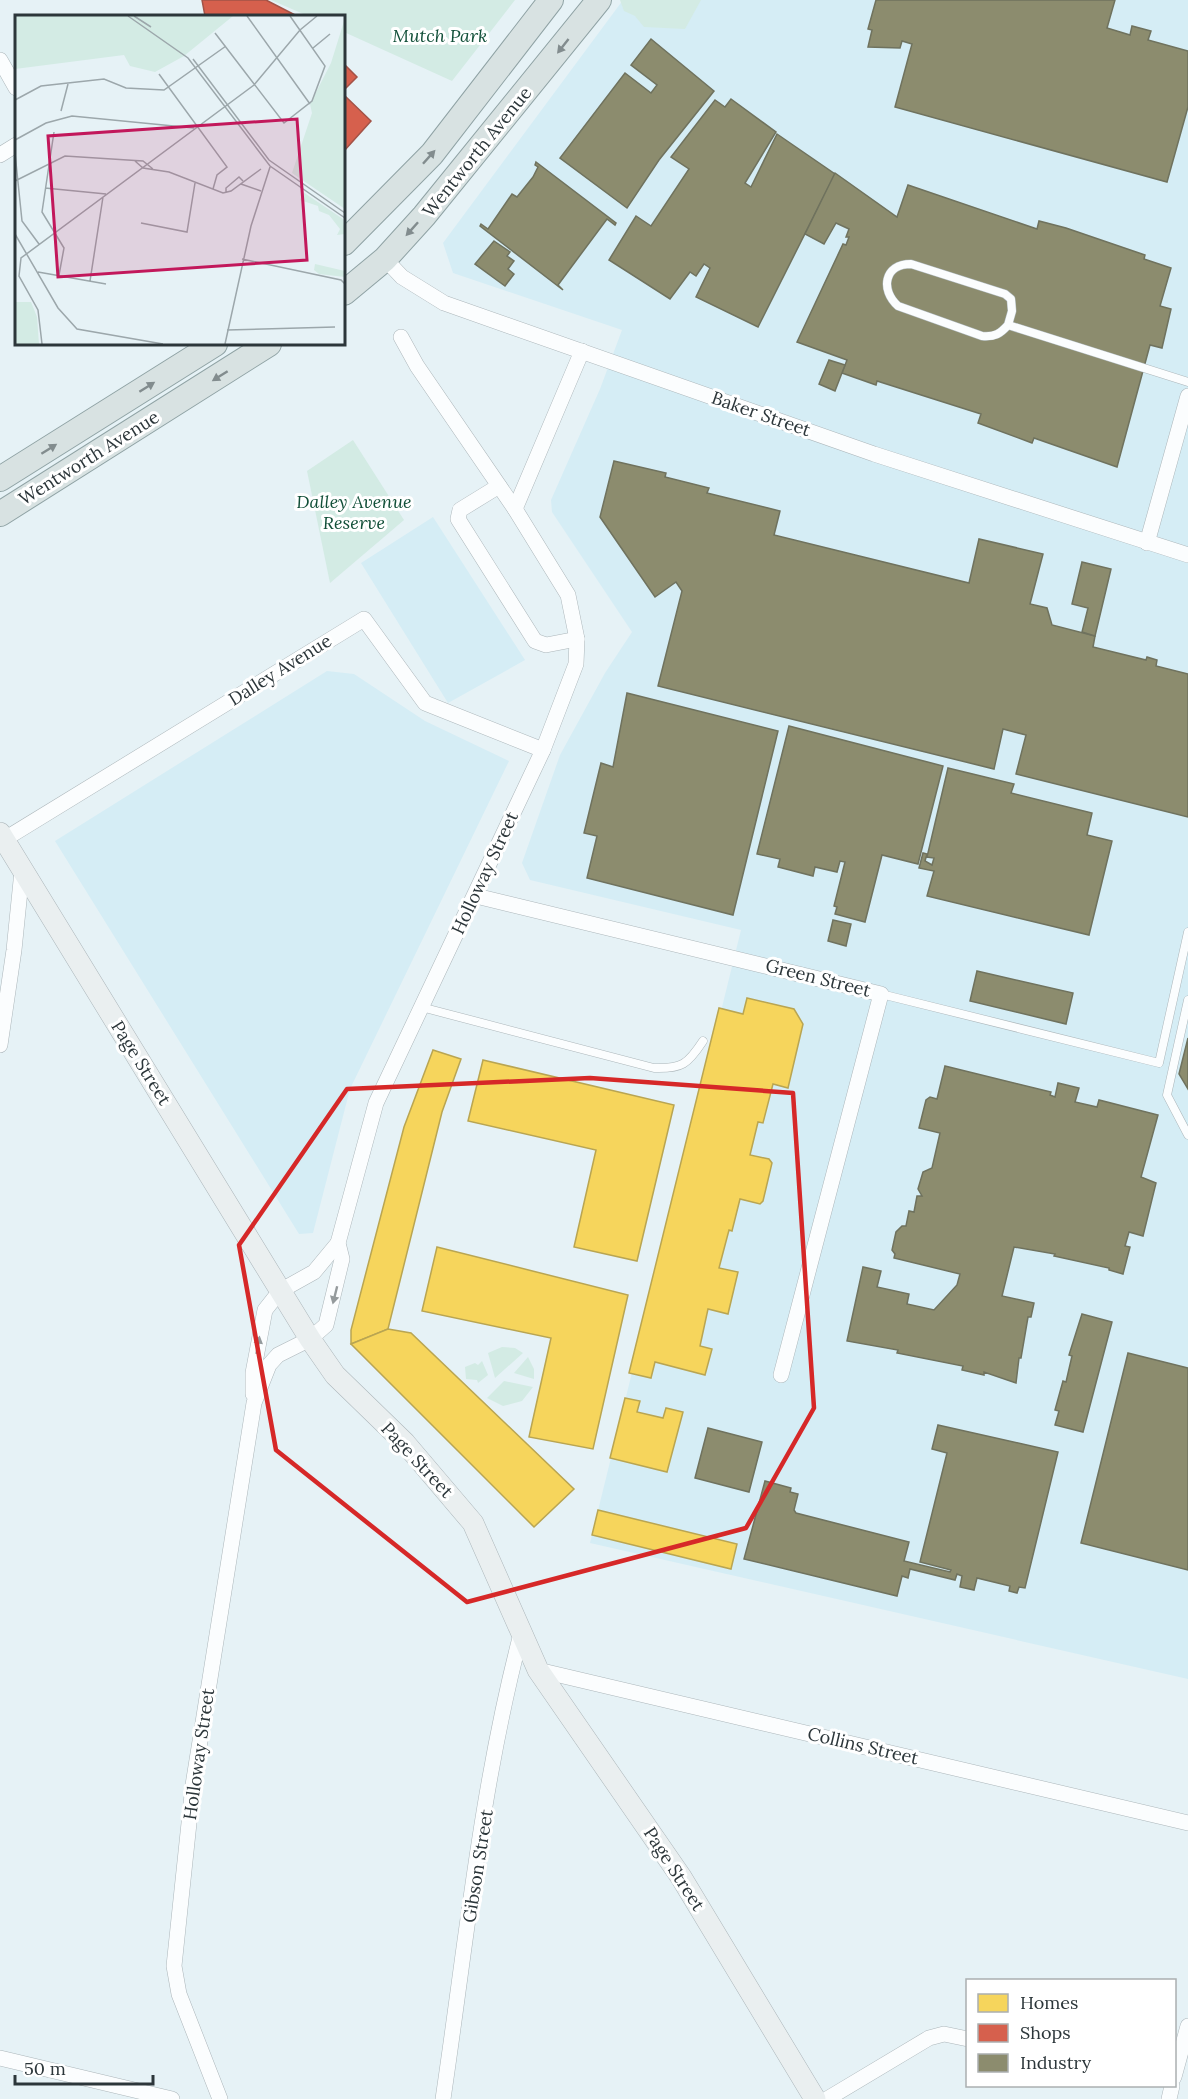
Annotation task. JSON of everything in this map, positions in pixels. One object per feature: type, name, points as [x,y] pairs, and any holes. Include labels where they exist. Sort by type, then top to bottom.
[{"type":"main road","name":"Wentworth Avenue","points":[[352,236],[432,154],[551,0]]},
{"type":"main road","name":"Wentworth Avenue","points":[[345,291],[385,259],[424,216],[598,0]]},
{"type":"main road","name":"Baker Street","points":[[352,236],[385,259]]},
{"type":"main road","name":"Wentworth Avenue","points":[[0,479],[213,345]]},
{"type":"main road","name":"Wentworth Avenue","points":[[0,514],[267,345]]},
{"type":"main road","name":"Page Street","points":[[1,838],[193,1146],[280,1292],[335,1375],[405,1443],[472,1523],[487,1551],[538,1670],[681,1876],[815,2099]]},
{"type":"street","points":[[0,60],[15,86]]},
{"type":"street","points":[[0,155],[15,146]]},
{"type":"street","name":"Baker Street","points":[[385,259],[402,277],[444,303],[874,454],[1188,555]]},
{"type":"street","name":"Holloway Street","points":[[254,1403],[266,1372],[278,1355],[310,1338],[326,1325],[342,1259],[338,1243],[376,1103],[476,896],[543,750],[576,664],[577,639],[568,595],[515,509],[417,366],[401,337]]},
{"type":"street","points":[[515,509],[582,351]]},
{"type":"street","points":[[1147,543],[1188,396]]},
{"type":"street","points":[[499,486],[460,510],[458,519],[536,641],[546,645],[577,639]]},
{"type":"street","name":"Dalley Avenue","points":[[1,838],[364,619],[425,703],[543,750]]},
{"type":"street","points":[[0,1045],[14,950],[22,871]]},
{"type":"street","name":"Green Street","points":[[476,896],[882,994],[781,1375]]},
{"type":"street","name":"Holloway Street","points":[[220,2099],[179,1994],[174,1966],[193,1785],[254,1403],[253,1373],[262,1320],[265,1310],[280,1292],[314,1272],[327,1253],[338,1243]]},
{"type":"street","name":"Gibson Street","points":[[443,2099],[482,1837],[507,1689],[521,1634]]},
{"type":"street","name":"Collins Street","points":[[538,1670],[1188,1823]]},
{"type":"street","points":[[1176,2067],[1188,2026]]},
{"type":"street","points":[[828,2099],[929,2038],[944,2034],[966,2038]]},
{"type":"street","points":[[0,2058],[172,2099]]},
{"type":"lane","points":[[901,264],[911,264],[967,281],[1005,294],[1011,299],[1012,311],[1008,324],[1001,334],[992,337],[982,336],[898,306],[889,297],[886,286],[893,269],[901,264]]},
{"type":"lane","points":[[1008,324],[1188,382]]},
{"type":"lane","points":[[882,994],[1159,1063],[1188,932]]},
{"type":"lane","points":[[1188,1000],[1167,1095],[1188,1135]]},
{"type":"lane","points":[[422,1007],[654,1068],[674,1068],[690,1060],[703,1041]]},
{"type":"highlighted area","points":[[590,1078],[793,1093],[814,1408],[746,1528],[467,1602],[276,1450],[239,1245],[347,1089]]},
{"type":"shaded area","points":[[623,0],[1188,0],[1188,1679],[590,1543],[741,930],[530,880],[522,863],[560,755],[605,673],[632,632],[552,512],[551,500],[600,389],[622,330],[453,273],[443,243]]},
{"type":"shaded area","points":[[433,517],[525,660],[448,703],[361,563]]},
{"type":"shaded area","points":[[327,671],[354,674],[425,721],[509,761],[350,1089],[313,1233],[299,1234],[55,841]]},
{"type":"green space","name":"Mutch Park","points":[[271,0],[515,0],[452,81],[345,32],[345,15],[306,15]]},
{"type":"green space","points":[[620,0],[701,0],[685,29],[644,27],[635,16],[624,11]]},
{"type":"green space","name":"Dalley Avenue Reserve","points":[[353,440],[404,520],[330,583],[307,471]]},
{"type":"green space","points":[[502,1347],[515,1348],[523,1353],[495,1378],[488,1353]]},
{"type":"green space","points":[[528,1357],[534,1369],[534,1379],[514,1373]]},
{"type":"green space","points":[[482,1361],[488,1375],[478,1383],[477,1380],[466,1379],[465,1367],[475,1363],[478,1365]]},
{"type":"green space","points":[[504,1381],[533,1387],[522,1401],[503,1406],[487,1398]]},
{"type":"building: Homes","points":[[747,998],[794,1009],[803,1024],[788,1088],[773,1084],[763,1123],[758,1122],[750,1155],[769,1159],[772,1163],[763,1201],[760,1204],[740,1199],[719,1268],[738,1272],[728,1314],[708,1309],[700,1346],[712,1349],[705,1375],[655,1362],[651,1378],[629,1373],[719,1008],[743,1014]]},
{"type":"building: Homes","points":[[433,1050],[461,1059],[442,1112],[388,1329],[351,1344],[351,1330],[404,1127]]},
{"type":"building: Homes","points":[[483,1060],[674,1105],[637,1261],[574,1247],[596,1150],[468,1121]]},
{"type":"building: Homes","points":[[437,1247],[628,1295],[593,1449],[529,1437],[551,1338],[422,1311]]},
{"type":"building: Homes","points":[[388,1329],[411,1333],[574,1489],[534,1527],[351,1344]]},
{"type":"building: Homes","points":[[625,1398],[640,1401],[637,1412],[663,1418],[666,1408],[683,1412],[667,1472],[610,1458]]},
{"type":"building: Homes","points":[[598,1510],[737,1544],[731,1569],[592,1535]]},
{"type":"building: Shops","points":[[202,0],[266,0],[295,15],[205,15]]},
{"type":"building: Shops","points":[[345,65],[357,77],[345,89]]},
{"type":"building: Shops","points":[[345,96],[371,121],[345,150]]},
{"type":"building: Industry","points":[[876,0],[1115,0],[1107,28],[1130,35],[1132,26],[1151,31],[1148,40],[1188,51],[1188,107],[1167,182],[895,107],[912,44],[902,41],[900,48],[868,47],[872,30],[868,29]]},
{"type":"building: Industry","points":[[651,39],[714,91],[659,160],[627,208],[560,158],[625,73],[651,93],[657,85],[631,65]]},
{"type":"building: Industry","points":[[731,99],[776,132],[745,183],[751,187],[777,134],[835,174],[758,327],[696,297],[710,268],[704,264],[696,276],[690,272],[670,299],[609,260],[636,216],[651,226],[689,169],[671,157],[715,100],[725,107]]},
{"type":"building: Industry","points":[[536,162],[616,223],[615,225],[607,219],[558,285],[563,290],[480,226],[481,224],[488,229],[512,194],[517,197],[533,177],[538,167],[535,165]]},
{"type":"building: Industry","points":[[835,173],[897,217],[908,185],[1037,229],[1039,221],[1066,228],[1145,255],[1144,259],[1171,268],[1160,306],[1171,309],[1162,348],[1150,345],[1117,467],[1034,438],[1032,443],[978,423],[981,414],[877,381],[876,385],[842,373],[847,360],[797,342],[843,244],[846,245],[849,237],[846,237],[849,229],[836,223],[824,244],[805,234]]},
{"type":"building: Industry","points":[[494,241],[510,252],[507,256],[514,261],[508,269],[514,274],[505,286],[475,264]]},
{"type":"building: Industry","points":[[829,360],[845,365],[835,391],[819,384]]},
{"type":"building: Industry","points":[[614,461],[666,473],[665,477],[709,488],[707,493],[780,511],[774,535],[969,583],[979,539],[1043,554],[1030,604],[1047,608],[1052,625],[1095,636],[1093,647],[1146,660],[1147,657],[1157,660],[1156,666],[1188,674],[1188,817],[1016,774],[1026,735],[1003,729],[994,769],[658,686],[682,591],[676,582],[655,597],[600,517]]},
{"type":"building: Industry","points":[[1082,562],[1111,569],[1095,636],[1082,632],[1088,608],[1072,604]]},
{"type":"building: Industry","points":[[627,693],[778,731],[733,915],[587,878],[597,836],[584,833],[601,763],[613,767]]},
{"type":"building: Industry","points":[[789,726],[943,766],[918,864],[882,855],[865,922],[835,914],[837,907],[834,906],[845,862],[840,861],[837,872],[815,867],[813,876],[778,867],[780,859],[757,854]]},
{"type":"building: Industry","points":[[948,768],[1014,784],[1011,793],[1092,813],[1087,835],[1112,841],[1089,935],[927,896],[934,871],[919,868],[923,853],[927,854],[925,861],[932,865],[934,858],[927,857]]},
{"type":"building: Industry","points":[[833,920],[851,924],[846,946],[828,941]]},
{"type":"building: Industry","points":[[977,971],[1073,993],[1066,1024],[970,1001]]},
{"type":"building: Industry","points":[[1188,1038],[1188,1089],[1179,1074]]},
{"type":"building: Industry","points":[[945,1066],[1051,1092],[1050,1095],[1055,1097],[1058,1083],[1079,1088],[1075,1102],[1097,1107],[1099,1100],[1158,1115],[1141,1177],[1156,1183],[1143,1236],[1129,1232],[1125,1246],[1130,1247],[1123,1274],[1109,1270],[1109,1268],[1054,1256],[1055,1254],[1014,1247],[1002,1296],[1034,1303],[1031,1317],[1028,1317],[1016,1383],[984,1372],[984,1375],[962,1370],[963,1366],[897,1353],[898,1350],[847,1341],[863,1267],[881,1271],[877,1287],[909,1294],[907,1304],[934,1310],[957,1285],[960,1274],[894,1258],[895,1254],[892,1250],[896,1232],[902,1226],[906,1226],[909,1211],[914,1212],[917,1196],[922,1196],[918,1189],[923,1172],[932,1168],[940,1133],[919,1128],[926,1100],[930,1097],[937,1099]]},
{"type":"building: Industry","points":[[1082,1314],[1112,1322],[1083,1432],[1055,1425],[1059,1411],[1055,1410],[1063,1381],[1066,1382],[1072,1356],[1069,1355]]},
{"type":"building: Industry","points":[[1128,1353],[1188,1368],[1188,1570],[1081,1543]]},
{"type":"building: Industry","points":[[938,1425],[1058,1452],[1025,1588],[1019,1587],[1017,1593],[1009,1591],[1010,1586],[977,1578],[974,1590],[960,1587],[962,1576],[957,1574],[955,1580],[910,1569],[908,1578],[902,1576],[897,1596],[744,1559],[765,1481],[791,1488],[790,1492],[798,1494],[794,1510],[796,1513],[909,1542],[904,1561],[950,1572],[951,1570],[920,1562],[947,1453],[932,1449]]},
{"type":"building: Industry","points":[[708,1428],[762,1442],[749,1492],[695,1478]]}]
